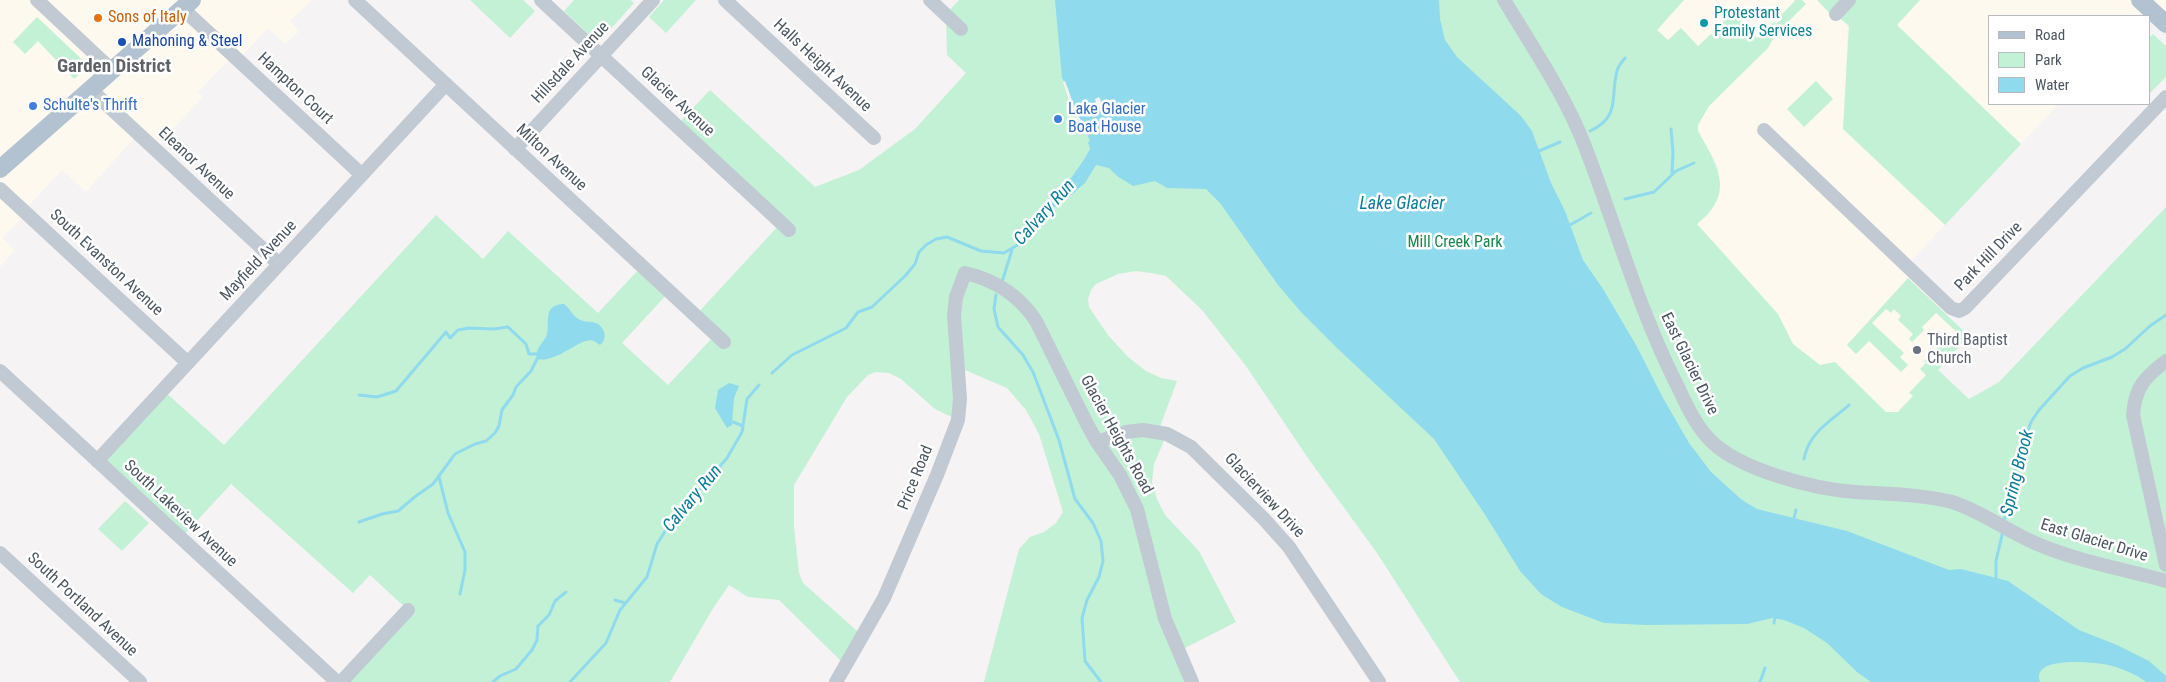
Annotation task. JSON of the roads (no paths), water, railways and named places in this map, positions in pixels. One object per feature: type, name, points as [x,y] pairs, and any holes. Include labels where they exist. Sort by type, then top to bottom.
[{"type":"main road","points":[[2140,0],[2166,24]]},
{"type":"main road","points":[[0,169],[187,4]]},
{"type":"street","points":[[37,0],[112,70]]},
{"type":"street","name":"Milton Avenue","points":[[354,0],[724,342]]},
{"type":"street","name":"Glacier Avenue","points":[[541,0],[789,230]]},
{"type":"street","name":"Hillsdale Avenue","points":[[515,149],[653,0]]},
{"type":"street","name":"Halls Height Avenue","points":[[725,0],[874,138]]},
{"type":"street","points":[[930,0],[961,29]]},
{"type":"street","name":"East Glacier Drive","points":[[1504,0],[1547,71],[1586,148],[1654,335],[1688,406],[1709,439],[1733,457],[1757,468],[1788,478],[1855,492],[1877,492],[1940,500],[1971,510],[2034,543],[2055,551],[2166,580]]},
{"type":"street","points":[[1836,14],[1850,0]]},
{"type":"street","name":"Hampton Court","points":[[187,4],[362,175]]},
{"type":"street","name":"Mayfield Avenue","points":[[97,461],[446,84]]},
{"type":"street","name":"Eleanor Avenue","points":[[90,89],[279,264]]},
{"type":"street","name":"Park Hill Drive","points":[[1764,130],[1951,308],[1959,311],[1965,308],[2166,97]]},
{"type":"street","name":"South Evanston Avenue","points":[[0,189],[188,363]]},
{"type":"street","name":"Glacier Heights Road","points":[[965,273],[985,278],[1006,289],[1033,317],[1097,442],[1117,470],[1137,509],[1165,618],[1192,682]]},
{"type":"street","name":"Price Road","points":[[836,682],[884,598],[937,475],[958,420],[960,398],[954,316],[956,297],[965,273]]},
{"type":"street","points":[[2166,362],[2155,370],[2138,388],[2133,415],[2166,565]]},
{"type":"street","name":"South Lakeview Avenue","points":[[0,371],[337,682]]},
{"type":"street","name":"Glacierview Drive","points":[[1097,442],[1126,432],[1143,430],[1167,434],[1191,447],[1264,519],[1289,547],[1378,682]]},
{"type":"street","name":"South Portland Avenue","points":[[0,553],[140,682]]},
{"type":"street","points":[[342,682],[408,610]]},
{"type":"water","name":"Lake Glacier","points":[[1055,0],[1439,0],[1440,19],[1445,40],[1457,57],[1521,116],[1532,131],[1583,260],[1603,289],[1636,345],[1689,443],[1711,472],[1742,500],[1757,509],[1847,531],[1949,570],[1961,569],[2008,581],[2079,630],[2117,645],[2149,661],[2166,676],[2166,682],[2147,682],[2130,672],[2101,664],[2065,662],[2044,668],[2039,673],[2040,682],[1871,682],[1857,672],[1827,643],[1804,628],[1784,620],[1772,618],[1747,624],[1646,625],[1604,623],[1562,607],[1541,594],[1520,571],[1434,439],[1301,312],[1278,285],[1220,203],[1206,189],[1167,188],[1155,181],[1133,186],[1117,176],[1109,168],[1096,165],[1085,183],[1046,213],[1090,149],[1088,142],[1090,141],[1087,134],[1089,133],[1076,113],[1068,88],[1062,78]]},
{"type":"water","points":[[564,304],[579,320],[594,322],[602,327],[605,336],[604,340],[600,345],[589,340],[553,357],[537,359],[538,349],[547,334],[548,315],[552,307]]},
{"type":"water","points":[[729,383],[739,386],[734,398],[732,425],[727,428],[715,408],[718,390]]},
{"type":"waterway","points":[[1590,131],[1600,125],[1610,113],[1617,71],[1625,58]]},
{"type":"waterway","points":[[1671,129],[1672,173]]},
{"type":"waterway","points":[[1539,151],[1560,142]]},
{"type":"waterway","points":[[1625,199],[1654,192],[1676,171],[1694,163]]},
{"type":"waterway","name":"Calvary Run","points":[[772,373],[792,355],[846,328],[858,312],[872,307],[905,276],[915,264],[919,252],[936,239],[947,237],[981,251],[1004,253],[1019,244],[1026,233],[1048,211]]},
{"type":"waterway","points":[[1570,225],[1591,213]]},
{"type":"waterway","points":[[1002,282],[1012,250]]},
{"type":"waterway","points":[[996,295],[994,309],[998,327],[1023,355],[1033,372],[1059,440],[1075,499],[1093,523],[1101,541],[1103,561],[1099,577],[1087,600],[1082,618],[1085,661],[1101,682]]},
{"type":"waterway","name":"Spring Brook","points":[[2004,522],[2016,466],[2031,422],[2039,410],[2070,376],[2125,349],[2150,326],[2166,315]]},
{"type":"waterway","points":[[359,395],[377,397],[396,391],[446,332],[450,338],[458,330],[508,327],[526,344],[529,354],[536,354]]},
{"type":"waterway","points":[[359,522],[398,511],[433,484],[455,454],[486,441],[495,433],[499,426],[502,410],[513,395],[516,387],[531,371],[537,359]]},
{"type":"waterway","name":"Calvary Run","points":[[570,682],[606,643],[620,610],[647,577],[657,544],[669,525],[727,458],[742,432],[747,399],[759,385]]},
{"type":"waterway","points":[[1804,459],[1810,442],[1815,435],[1849,405]]},
{"type":"waterway","points":[[733,422],[743,426]]},
{"type":"waterway","points":[[439,477],[448,513],[465,552],[465,570],[460,594]]},
{"type":"waterway","points":[[1794,518],[1796,510]]},
{"type":"waterway","name":"Spring Brook","points":[[1996,578],[1996,561],[2003,531]]},
{"type":"waterway","points":[[493,682],[500,676],[516,669],[532,650],[537,640],[538,626],[549,615],[555,601],[566,592]]},
{"type":"waterway","points":[[615,600],[625,603]]},
{"type":"waterway","points":[[1774,623],[1775,618]]},
{"type":"waterway","points":[[1760,682],[1765,668]]},
{"type":"place","name":"Sons of Italy","points":[[98,18]]},
{"type":"place","name":"Protestant Family Services","points":[[1704,23]]},
{"type":"place","name":"Mahoning & Steel","points":[[122,42]]},
{"type":"place","name":"Schulte's Thrift","points":[[33,106]]},
{"type":"place","name":"Lake Glacier Boat House","points":[[1058,119]]},
{"type":"place","name":"Third Baptist Church","points":[[1917,350]]},
{"type":"district","name":"Garden District","points":[[114,67]]},
{"type":"park label","name":"Mill Creek Park","points":[[1455,243]]}]
